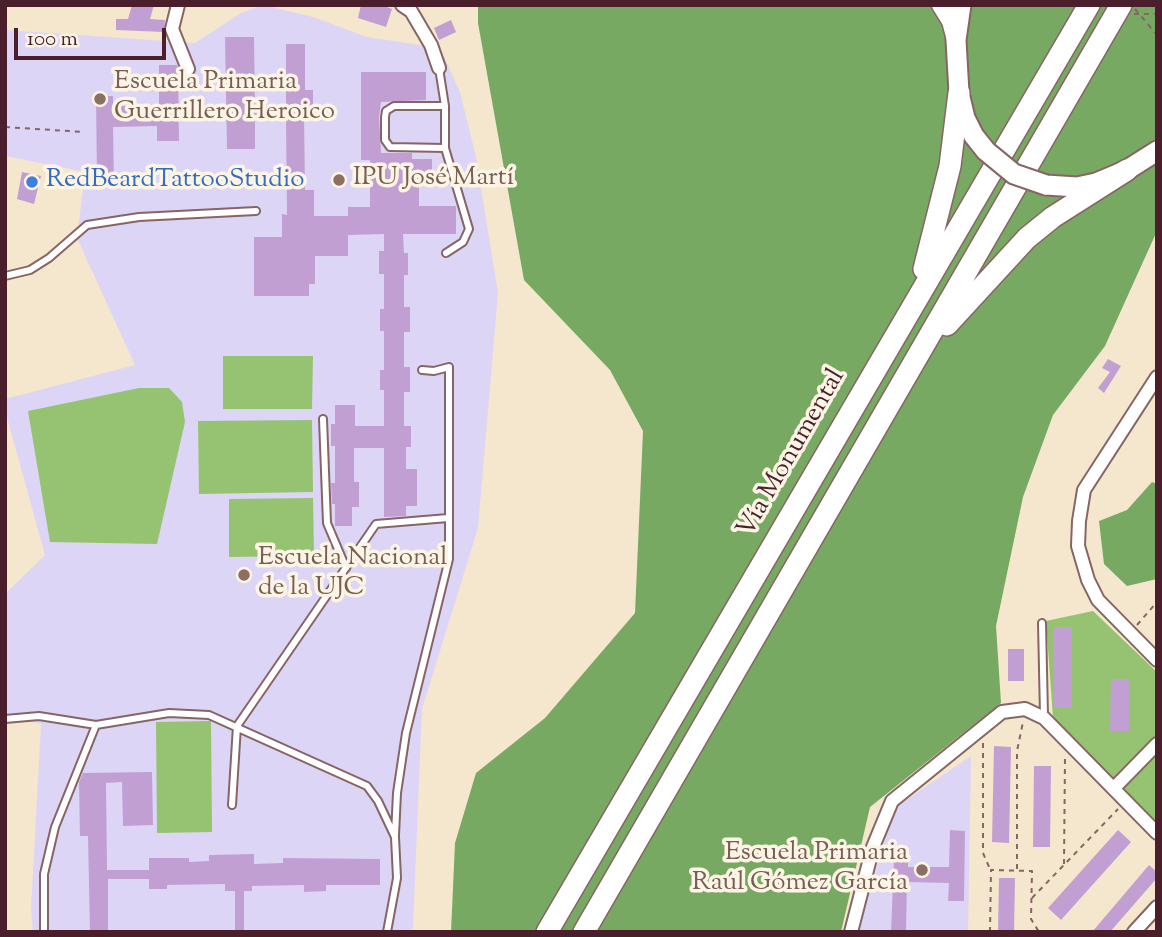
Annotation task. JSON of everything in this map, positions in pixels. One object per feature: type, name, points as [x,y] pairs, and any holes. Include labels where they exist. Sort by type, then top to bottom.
[{"type":"highway","name":"Vía Monumental","points":[[547,932],[1089,5]]},
{"type":"highway","points":[[584,932],[1121,5]]},
{"type":"highway","points":[[903,322],[928,259],[939,215],[950,166],[959,93]]},
{"type":"highway","points":[[907,377],[950,321],[1027,238],[1053,217],[1141,164]]},
{"type":"main road","points":[[941,5],[951,21],[956,40]]},
{"type":"main road","points":[[961,5],[956,40],[959,93],[965,118],[986,151],[1014,174],[1045,185],[1087,186],[1141,164],[1157,151]]},
{"type":"street","points":[[178,5],[172,29],[188,69]]},
{"type":"street","points":[[402,5],[411,11],[431,45],[439,68]]},
{"type":"street","points":[[1157,377],[1084,490],[1078,545],[1088,580],[1098,600],[1157,660]]},
{"type":"street","points":[[851,932],[873,847],[892,801],[1002,712],[1025,709],[1044,718],[1157,833]]},
{"type":"street","points":[[1114,788],[1157,744]]},
{"type":"street","points":[[1134,932],[1157,908]]},
{"type":"lane","points":[[439,68],[445,106],[445,148],[470,229],[463,242],[446,253]]},
{"type":"lane","points":[[445,106],[390,107],[385,117],[385,140],[394,148],[445,148]]},
{"type":"lane","points":[[5,276],[30,270],[49,258],[87,225],[139,217],[256,212]]},
{"type":"lane","points":[[387,932],[397,878],[397,793],[406,733],[449,559],[449,367],[434,371],[422,370]]},
{"type":"lane","points":[[323,419],[327,523],[346,568]]},
{"type":"lane","points":[[232,805],[237,726],[376,524],[448,518]]},
{"type":"lane","points":[[1041,623],[1044,718]]},
{"type":"lane","points":[[5,719],[39,716],[96,725],[169,713],[209,715],[368,786],[395,837]]},
{"type":"lane","points":[[44,932],[44,874],[55,828],[96,725]]},
{"type":"path","points":[[1132,5],[1157,36]]},
{"type":"path","points":[[5,128],[84,132]]},
{"type":"path","points":[[1129,633],[1157,602]]},
{"type":"path","points":[[1017,870],[1017,751],[1025,709]]},
{"type":"path","points":[[983,727],[983,853],[991,870],[990,932]]},
{"type":"path","points":[[1064,865],[1065,742]]},
{"type":"path","points":[[1031,898],[1126,801]]},
{"type":"path","points":[[991,870],[1032,870],[1031,919],[1039,932]]},
{"type":"shaded area","name":"Escuela Nacional de la UJC","points":[[263,5],[313,17],[367,37],[440,48],[460,92],[476,157],[498,293],[478,528],[422,709],[413,927],[411,932],[33,932],[31,909],[41,724],[5,716],[5,594],[45,555],[5,410],[5,399],[135,365],[77,238],[85,172],[5,156],[5,30],[195,43],[241,13]]},
{"type":"shaded area","name":"Escuela Primaria Raúl Gómez García","points":[[971,756],[968,932],[858,932],[894,808]]},
{"type":"green space","points":[[478,5],[1157,5],[1157,231],[1105,346],[1053,415],[1023,497],[996,626],[1001,703],[870,807],[841,932],[451,932],[455,843],[476,773],[545,718],[635,613],[643,431],[610,370],[524,280],[478,23]]},
{"type":"green space","points":[[223,356],[313,356],[312,409],[223,409]]},
{"type":"green space","points":[[139,388],[169,388],[182,402],[185,422],[157,544],[50,542],[28,411]]},
{"type":"green space","points":[[312,420],[313,492],[199,494],[198,421]]},
{"type":"green space","points":[[1152,482],[1157,484],[1157,579],[1127,586],[1104,564],[1099,521],[1127,510]]},
{"type":"green space","points":[[313,498],[314,556],[229,557],[229,499]]},
{"type":"green space","points":[[1093,611],[1157,672],[1157,822],[1053,718],[1046,621]]},
{"type":"green space","points":[[211,721],[212,832],[157,833],[156,722]]},
{"type":"building","points":[[132,5],[154,5],[150,19],[165,20],[164,32],[116,30],[116,19],[128,19]]},
{"type":"building","points":[[361,5],[382,5],[392,9],[386,27],[358,18]]},
{"type":"building","points":[[451,20],[456,32],[439,40],[434,28]]},
{"type":"building","points":[[225,37],[254,37],[255,110],[286,110],[286,44],[305,44],[305,90],[313,90],[313,114],[304,114],[305,190],[314,190],[314,216],[348,216],[348,207],[370,207],[370,160],[361,160],[361,72],[426,72],[426,100],[381,102],[379,117],[381,153],[412,153],[412,159],[432,159],[432,184],[419,184],[419,206],[456,206],[456,234],[403,234],[404,253],[408,253],[408,275],[404,275],[404,307],[410,307],[410,332],[404,332],[404,367],[410,367],[410,392],[404,392],[404,426],[411,426],[411,447],[406,447],[406,469],[417,469],[417,506],[406,506],[406,516],[384,517],[384,448],[354,448],[354,482],[359,482],[359,507],[352,507],[352,526],[335,526],[335,504],[332,504],[335,446],[331,446],[331,424],[335,424],[335,405],[355,405],[355,426],[384,426],[384,390],[380,390],[380,370],[384,370],[384,331],[380,331],[380,309],[384,309],[384,274],[379,274],[379,251],[384,251],[384,234],[348,235],[348,256],[315,256],[315,284],[309,284],[309,296],[254,296],[254,237],[282,237],[282,214],[287,215],[286,120],[255,120],[255,149],[227,149]]},
{"type":"building","points":[[159,65],[177,65],[178,68],[179,141],[157,141],[157,126],[113,127],[114,181],[97,181],[96,96],[113,96],[113,106],[159,106]]},
{"type":"building","points":[[22,172],[41,176],[34,204],[17,199]]},
{"type":"building","points":[[1108,359],[1121,366],[1104,393],[1098,388],[1110,372],[1102,368]]},
{"type":"building","points":[[1054,627],[1072,627],[1072,708],[1054,708]]},
{"type":"building","points":[[1008,649],[1024,649],[1024,681],[1008,681]]},
{"type":"building","points":[[1111,679],[1129,679],[1129,731],[1110,731]]},
{"type":"building","points":[[994,746],[1011,747],[1009,843],[992,842]]},
{"type":"building","points":[[1034,766],[1051,766],[1050,847],[1033,847]]},
{"type":"building","points":[[152,772],[153,825],[123,826],[122,782],[106,783],[107,870],[149,870],[149,858],[209,861],[209,855],[254,854],[254,864],[283,863],[283,858],[380,859],[380,885],[326,885],[326,891],[304,892],[304,885],[252,886],[252,891],[244,891],[244,932],[235,932],[235,891],[225,891],[225,884],[167,885],[167,889],[149,889],[149,879],[108,879],[108,932],[90,932],[88,836],[80,836],[79,782],[83,773]]},
{"type":"building","points":[[950,830],[965,831],[964,901],[948,901],[949,883],[907,882],[906,932],[891,932],[894,858],[908,858],[908,867],[949,867]]},
{"type":"building","points":[[1118,830],[1131,842],[1061,920],[1048,908]]},
{"type":"building","points":[[1149,865],[1157,872],[1157,878],[1110,932],[1092,932]]},
{"type":"building","points":[[999,878],[1015,878],[1014,932],[998,932]]},
{"type":"place","name":"Escuela Primaria Guerrillero Heroico","points":[[100,99]]},
{"type":"place","name":"IPU José Martí","points":[[339,180]]},
{"type":"place","name":"RedBeardTattooStudio","points":[[32,182]]},
{"type":"place","name":"Escuela Nacional de la UJC","points":[[244,575]]},
{"type":"place","name":"Escuela Primaria Raúl Gómez García","points":[[922,870]]}]
